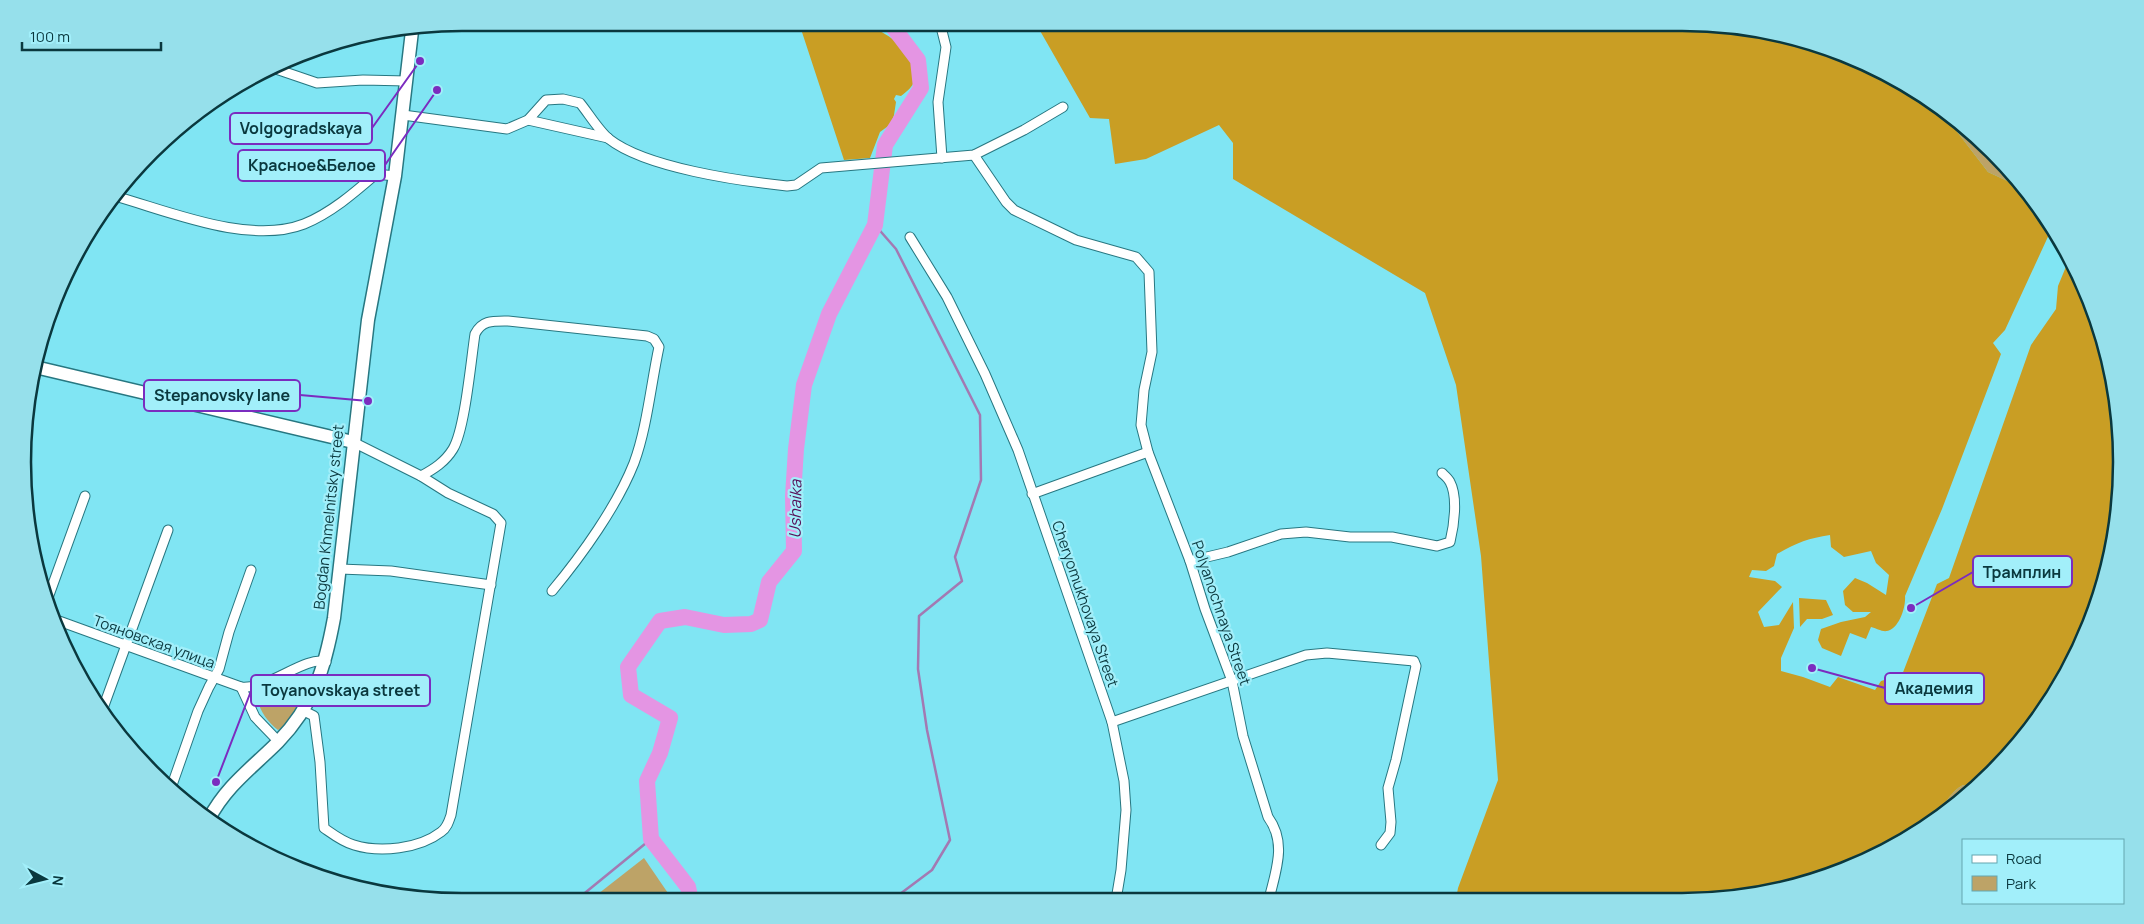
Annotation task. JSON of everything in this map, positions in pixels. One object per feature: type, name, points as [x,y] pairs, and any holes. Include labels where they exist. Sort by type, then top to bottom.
[{"type":"street","points":[[942,31],[946,47],[938,102],[942,158]]},
{"type":"street","name":"Bogdan Khmelnitsky street","points":[[213,813],[228,790],[279,742],[304,711],[326,662],[334,618],[368,320],[395,176],[412,34]]},
{"type":"street","points":[[282,71],[317,84],[363,80],[406,82]]},
{"type":"street","points":[[403,116],[507,129],[528,120],[546,100],[563,99],[580,103],[608,138],[622,147],[658,162],[766,184],[793,185],[821,168],[974,155],[1024,130],[1063,107]]},
{"type":"street","points":[[528,120],[608,138]]},
{"type":"street","name":"Polyanochnaya Street","points":[[974,155],[1006,202],[1014,210],[1076,240],[1136,257],[1149,272],[1152,352],[1144,390],[1141,425],[1148,452],[1190,561],[1205,609],[1232,681],[1243,736],[1268,817],[1276,828],[1279,837],[1280,850],[1270,893]]},
{"type":"street","points":[[122,198],[223,227],[245,230],[268,230],[303,224],[328,211],[376,174],[395,176]]},
{"type":"street","name":"Cheryomukhovaya Street","points":[[910,237],[947,297],[985,374],[1018,450],[1112,722],[1124,781],[1126,810],[1117,893]]},
{"type":"street","points":[[421,476],[439,466],[454,447],[462,423],[475,334],[478,328],[488,321],[508,321],[647,336],[654,339],[659,347],[634,462],[623,486],[581,556],[552,591]]},
{"type":"street","points":[[42,369],[353,442],[500,519],[501,527],[451,815],[442,832],[418,843],[379,850],[354,845],[342,840],[324,828],[320,762],[314,716],[304,711]]},
{"type":"street","points":[[1032,494],[1148,452]]},
{"type":"street","points":[[1190,561],[1228,552],[1282,534],[1306,532],[1350,537],[1392,537],[1438,546],[1450,542],[1454,526],[1455,509],[1450,482],[1442,472]]},
{"type":"street","points":[[51,590],[85,496]]},
{"type":"street","points":[[105,703],[168,530]]},
{"type":"street","points":[[340,569],[390,571],[491,585]]},
{"type":"street","points":[[173,782],[198,712],[220,669],[229,632],[251,570]]},
{"type":"street","name":"Тояновская улица","points":[[62,622],[241,687],[250,688],[268,682],[314,660],[326,662]]},
{"type":"street","points":[[1112,722],[1306,656],[1328,653],[1414,661],[1416,666],[1396,760],[1388,788],[1392,822],[1390,832],[1382,845]]},
{"type":"street","points":[[241,687],[255,717],[279,742]]},
{"type":"green space","points":[[1955,129],[1987,157],[2009,182],[1988,172]]},
{"type":"green space","points":[[301,674],[313,675],[314,678],[296,714],[285,726],[278,730],[265,716],[260,708],[258,699],[272,687]]},
{"type":"green space","points":[[1963,785],[1966,786],[1944,804],[1948,798]]},
{"type":"green space","points":[[644,858],[668,893],[599,893]]},
{"type":"shaded area","points":[[802,31],[879,31],[899,45],[913,66],[915,74],[913,83],[901,96],[896,95],[891,124],[880,132],[870,158],[844,160]]},
{"type":"shaded area","points":[[1040,31],[1710,32],[1766,40],[1820,54],[1847,64],[1897,89],[1955,129],[1988,172],[2009,182],[2048,236],[2005,330],[1993,343],[2001,354],[1942,509],[1905,596],[1901,617],[1895,626],[1887,631],[1871,627],[1866,639],[1850,633],[1841,656],[1822,648],[1818,640],[1821,629],[1865,617],[1871,612],[1853,612],[1845,605],[1843,591],[1855,578],[1886,595],[1889,575],[1876,563],[1871,551],[1844,557],[1831,547],[1830,535],[1809,539],[1784,550],[1777,554],[1774,566],[1766,571],[1752,570],[1749,577],[1775,581],[1782,587],[1758,612],[1764,627],[1779,625],[1793,602],[1794,628],[1781,658],[1781,671],[1830,687],[1838,677],[1875,690],[1881,681],[1902,675],[1937,584],[1949,578],[2031,345],[2056,309],[2058,286],[2066,267],[2080,297],[2098,351],[2109,406],[2113,462],[2109,518],[2098,573],[2080,627],[2055,677],[2024,724],[1987,767],[1966,786],[1963,785],[1944,804],[1897,835],[1847,860],[1820,870],[1766,884],[1710,892],[1457,893],[1498,780],[1481,556],[1456,385],[1425,293],[1233,179],[1233,143],[1219,125],[1146,159],[1115,164],[1109,119],[1090,118]]},
{"type":"shaded area","points":[[1799,598],[1826,600],[1833,615],[1822,619],[1807,619],[1800,627]]},
{"type":"waterway","name":"Ushaika","points":[[689,893],[688,887],[651,839],[647,781],[660,753],[670,718],[631,695],[628,667],[660,621],[685,617],[724,625],[751,624],[760,620],[769,582],[794,551],[793,496],[796,449],[804,385],[829,314],[875,225],[885,145],[921,88],[918,60],[896,31]]},
{"type":"waterway","points":[[875,225],[896,249],[980,415],[981,480],[955,557],[962,581],[919,616],[918,669],[927,730],[950,840],[932,870],[901,893]]},
{"type":"waterway","points":[[585,893],[651,839]]},
{"type":"place","name":"Volgogradskaya","points":[[420,61]]},
{"type":"place","name":"Красное&Белое","points":[[437,90]]},
{"type":"place","name":"Stepanovsky lane","points":[[368,401]]},
{"type":"place","name":"Трамплин","points":[[1911,608]]},
{"type":"place","name":"Академия","points":[[1812,668]]},
{"type":"place","name":"Toyanovskaya street","points":[[216,782]]}]
